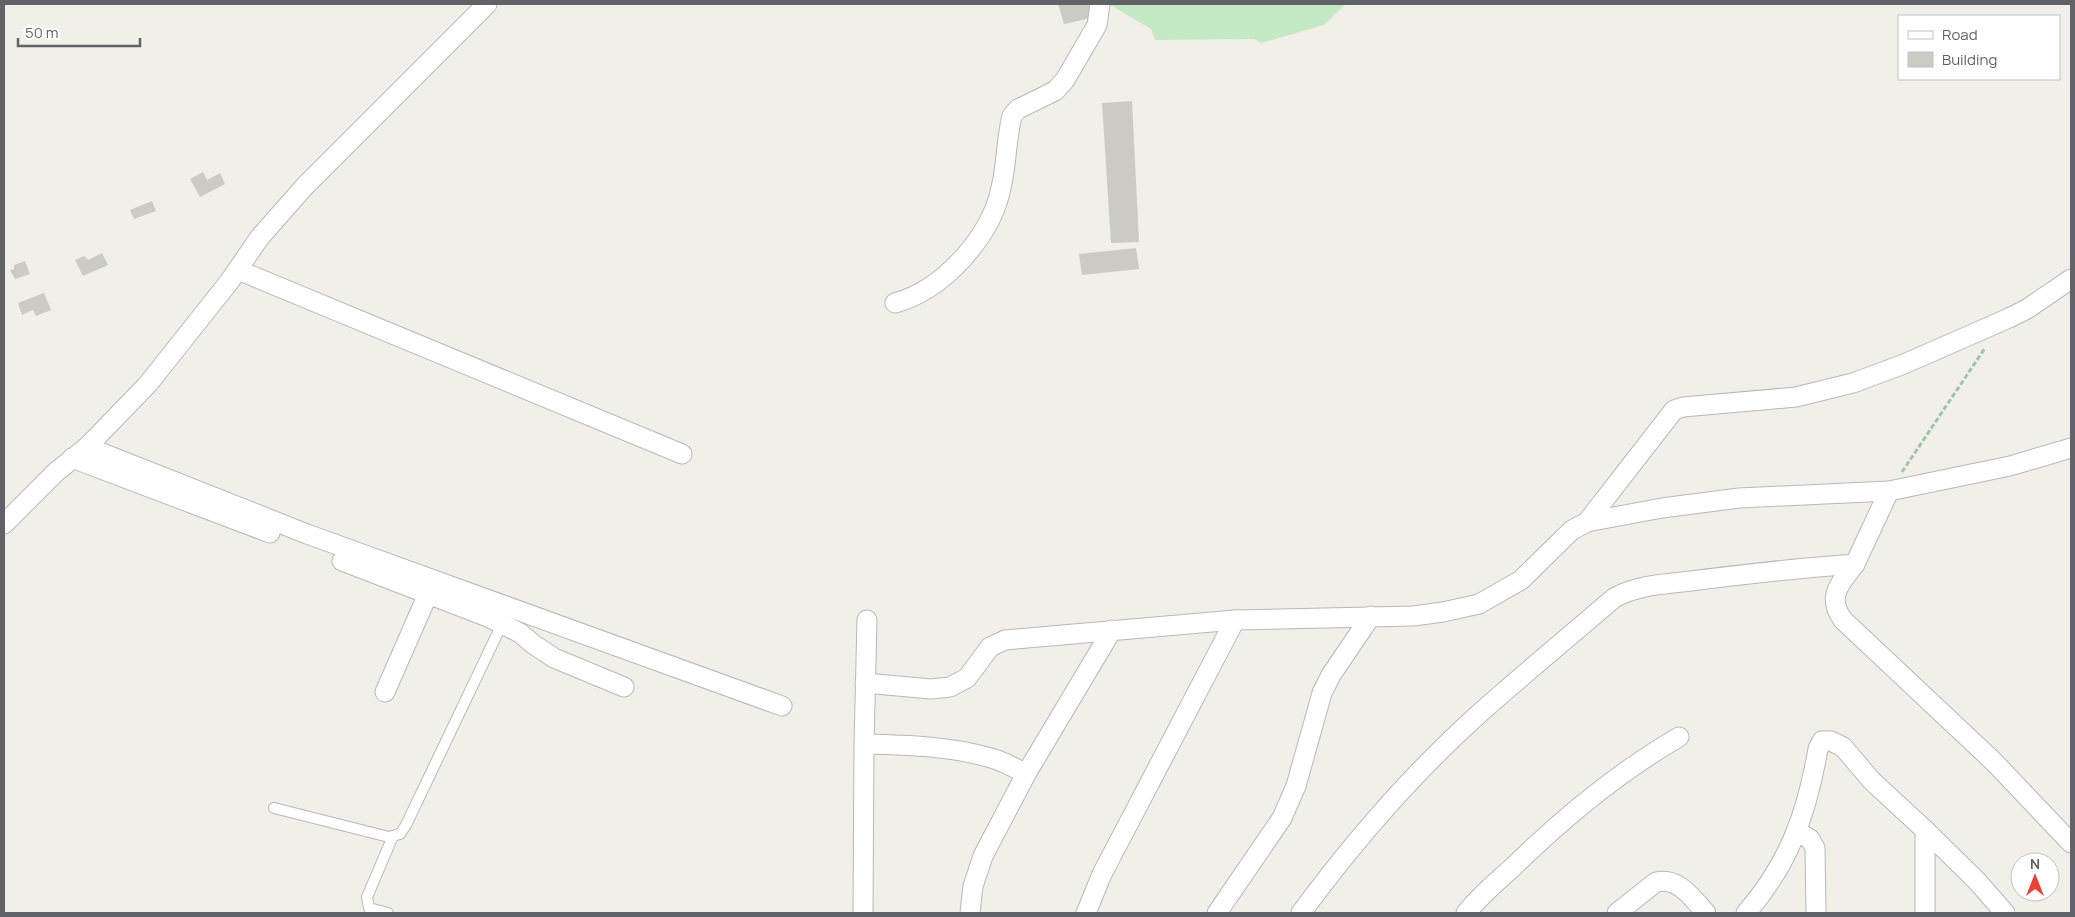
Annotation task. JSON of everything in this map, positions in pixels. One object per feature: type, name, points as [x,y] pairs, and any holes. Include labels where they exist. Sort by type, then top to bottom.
[{"type":"street","points":[[4,524],[56,472],[87,447],[148,384],[238,270],[260,237],[305,186],[487,4]]},
{"type":"street","points":[[895,303],[912,298],[943,279],[964,256],[990,222],[1001,189],[1012,116],[1018,109],[1056,91],[1097,25],[1100,4]]},
{"type":"street","points":[[238,270],[682,454]]},
{"type":"street","points":[[1587,522],[1674,410],[1683,407],[1796,397],[1853,383],[1904,364],[2009,318],[2071,279]]},
{"type":"street","points":[[87,447],[307,534],[782,706]]},
{"type":"street","points":[[865,683],[931,689],[950,687],[967,678],[990,647],[1005,640],[1235,620],[1413,616],[1479,604],[1521,580],[1572,530],[1587,522],[1662,508],[1739,498],[1890,491],[2010,466],[2071,448]]},
{"type":"street","points":[[72,458],[502,624],[520,632],[533,644],[554,658],[624,687]]},
{"type":"street","points":[[1890,491],[1855,564],[1840,584],[1834,598],[1835,609],[1843,620],[1994,762],[2071,843]]},
{"type":"street","points":[[1301,913],[1335,868],[1406,786],[1480,713],[1614,598],[1628,590],[1657,585],[1754,572],[1855,564]]},
{"type":"street","points":[[385,692],[428,594]]},
{"type":"street","points":[[1217,913],[1282,818],[1296,786],[1322,693],[1331,675],[1371,616]]},
{"type":"street","points":[[863,913],[867,620]]},
{"type":"street","points":[[1086,913],[1102,874],[1235,620]]},
{"type":"street","points":[[970,913],[973,886],[983,856],[1026,774],[1112,630]]},
{"type":"street","points":[[1466,913],[1536,844],[1579,806],[1648,755],[1680,737]]},
{"type":"street","points":[[1746,913],[1765,891],[1795,838],[1813,778],[1818,749],[1822,740],[1831,740],[1843,747],[1872,781],[1976,880],[2005,913]]},
{"type":"street","points":[[864,744],[910,745],[957,750],[992,758],[1026,774]]},
{"type":"street","points":[[1925,830],[1925,913]]},
{"type":"street","points":[[1797,831],[1810,839],[1815,848],[1816,913]]},
{"type":"street","points":[[1617,913],[1656,882],[1664,880],[1673,882],[1684,890],[1706,913]]},
{"type":"lane","points":[[274,808],[389,837],[400,834],[502,624]]},
{"type":"lane","points":[[388,913],[369,908],[368,897],[393,836]]},
{"type":"path","points":[[1890,491],[1987,345]]},
{"type":"green space","points":[[1109,4],[1346,4],[1324,25],[1261,43],[1254,39],[1155,40],[1151,29]]},
{"type":"building","points":[[1058,4],[1091,4],[1095,17],[1064,24]]},
{"type":"building","points":[[1132,101],[1139,242],[1111,243],[1102,103]]},
{"type":"building","points":[[203,172],[207,180],[220,173],[225,184],[200,197],[190,179]]},
{"type":"building","points":[[152,201],[156,211],[134,219],[130,210]]},
{"type":"building","points":[[1136,248],[1139,269],[1082,275],[1079,254]]},
{"type":"building","points":[[102,253],[108,265],[83,276],[75,260],[84,256],[88,260]]},
{"type":"building","points":[[25,261],[30,274],[15,279],[10,270],[14,269],[14,265]]},
{"type":"building","points":[[44,293],[51,310],[36,316],[33,310],[22,315],[18,303]]}]
